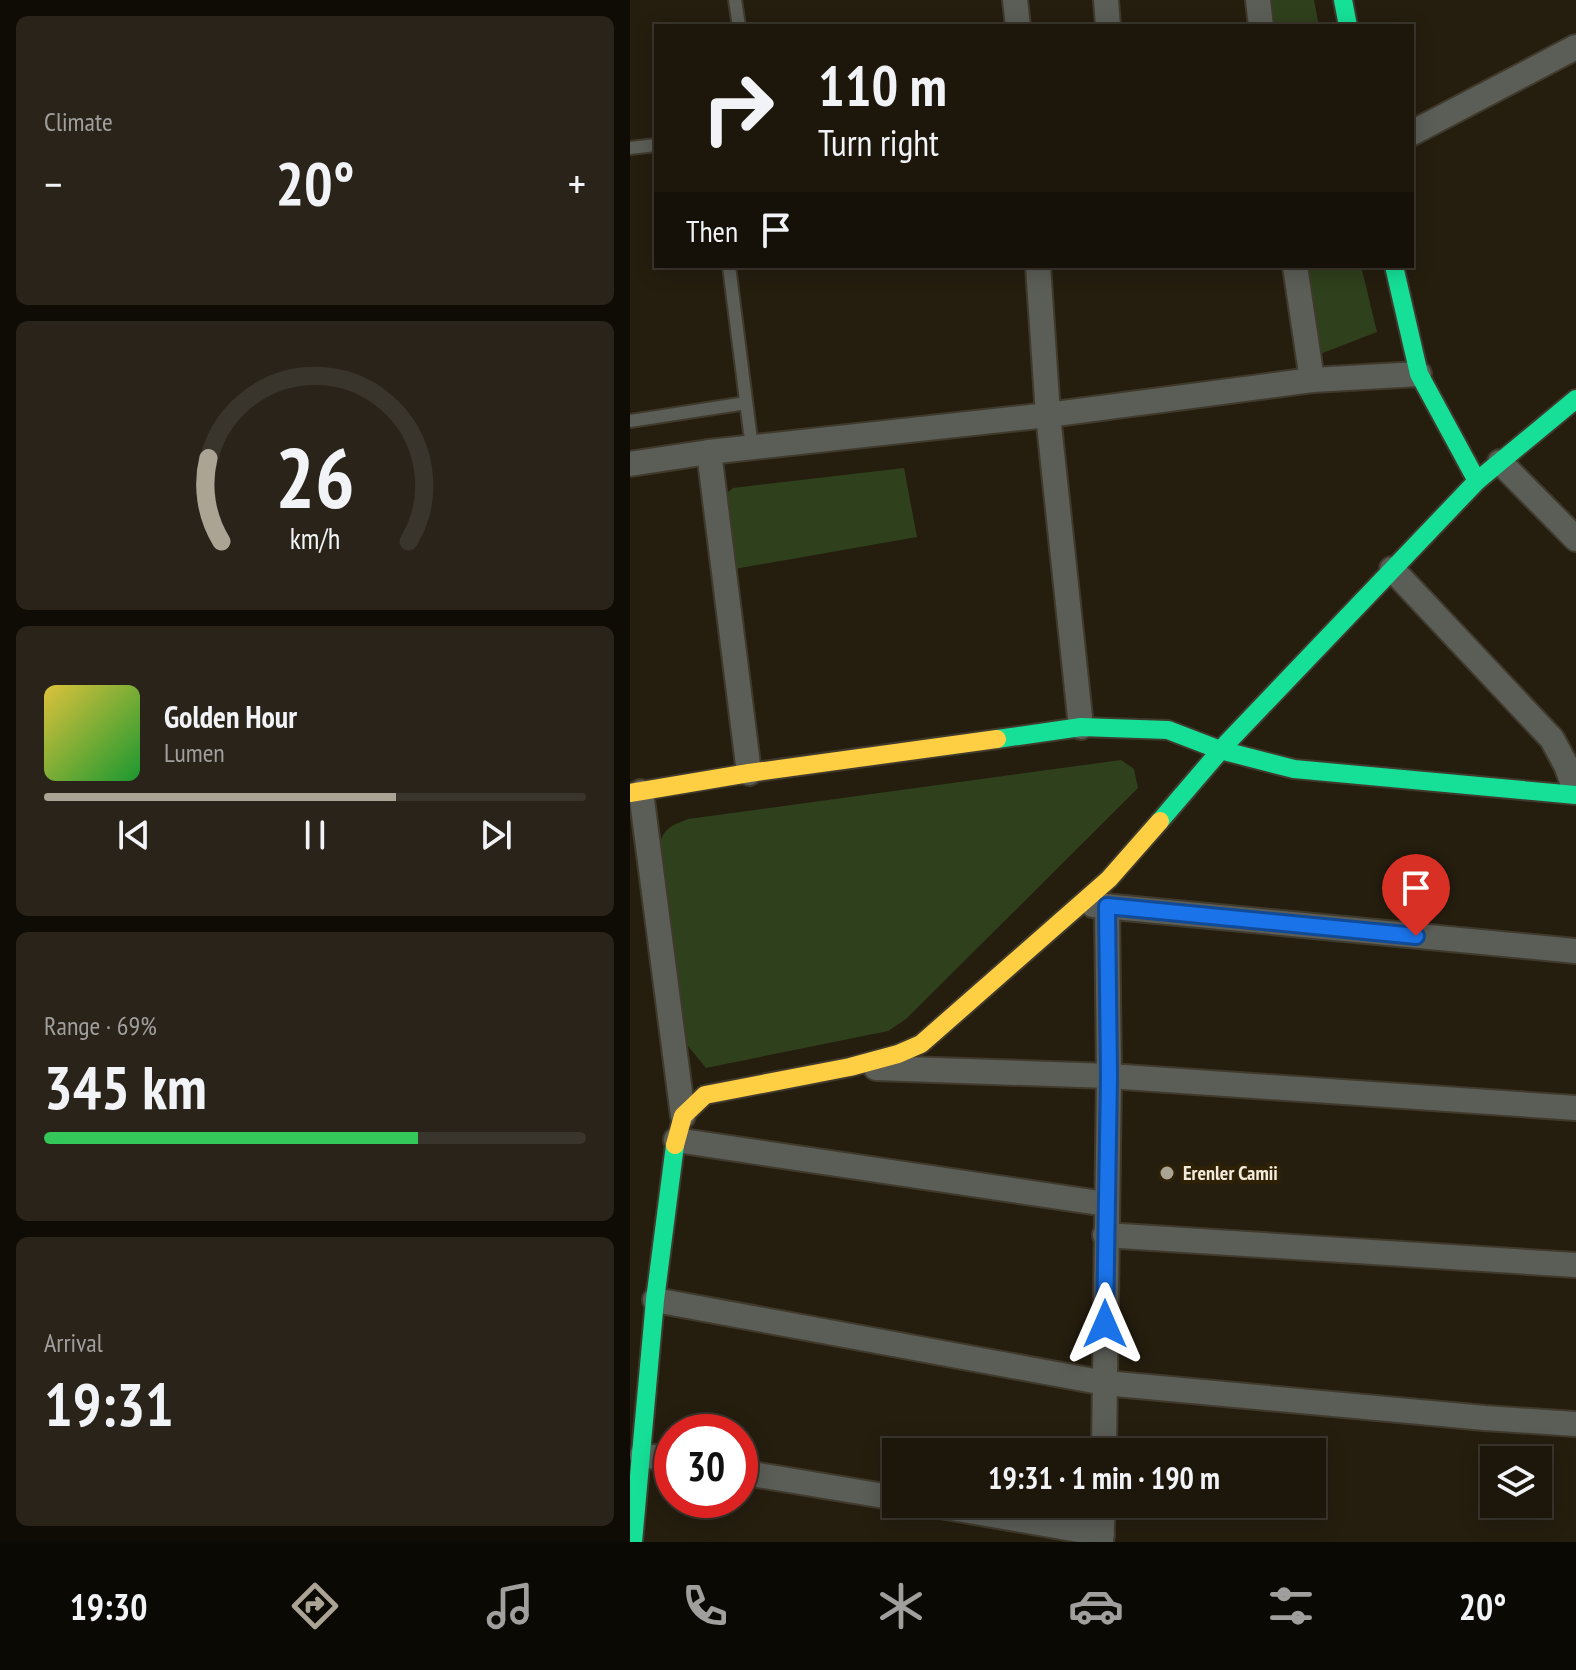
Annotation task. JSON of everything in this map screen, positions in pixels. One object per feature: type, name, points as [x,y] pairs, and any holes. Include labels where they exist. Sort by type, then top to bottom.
[{"type":"street","points":[[1015,0],[1018,24]]},
{"type":"street","points":[[1106,0],[1108,24]]},
{"type":"street","points":[[1258,0],[1261,24]]},
{"type":"street","points":[[1343,0],[1348,24]]},
{"type":"street","points":[[1414,132],[1576,47]]},
{"type":"street","points":[[1038,268],[1048,415],[1081,727]]},
{"type":"street","points":[[1295,268],[1312,380]]},
{"type":"street","points":[[1394,268],[1419,374],[1477,481]]},
{"type":"street","points":[[630,464],[709,452],[1048,415],[1312,380],[1419,374]]},
{"type":"street","points":[[683,1116],[705,1095],[850,1067],[898,1054],[921,1044],[1109,879],[1220,750],[1477,481],[1576,399]]},
{"type":"street","points":[[709,452],[749,773]]},
{"type":"street","points":[[1500,462],[1576,539]]},
{"type":"street","points":[[633,1542],[642,1455],[649,1300],[676,1140],[683,1116],[635,792],[1081,727],[1168,730],[1220,750],[1294,769],[1576,794],[1566,765],[1552,739],[1392,569]]},
{"type":"street","points":[[1081,904],[1576,951]]},
{"type":"street","points":[[1104,1438],[1109,1076],[1107,906]]},
{"type":"street","points":[[850,1067],[1109,1076],[1576,1108]]},
{"type":"street","points":[[676,1140],[1106,1204]]},
{"type":"street","points":[[1105,1235],[1576,1265]]},
{"type":"street","points":[[649,1300],[1105,1383],[1576,1424]]},
{"type":"street","points":[[642,1455],[654,1457]]},
{"type":"street","points":[[758,1475],[882,1496]]},
{"type":"street","points":[[1000,1518],[1101,1538],[1102,1518]]},
{"type":"lane","points":[[735,0],[739,24]]},
{"type":"lane","points":[[630,148],[654,145]]},
{"type":"lane","points":[[729,268],[752,448]]},
{"type":"lane","points":[[630,421],[746,403]]},
{"type":"green space","points":[[1259,0],[1314,0],[1319,24],[1262,24]]},
{"type":"green space","points":[[1289,268],[1361,268],[1377,332],[1307,359]]},
{"type":"green space","points":[[904,468],[917,537],[729,570],[720,499],[733,488]]},
{"type":"green space","points":[[1121,760],[1134,769],[1138,788],[906,1019],[888,1031],[706,1068],[688,1046],[659,849],[662,837],[672,826],[688,819]]},
{"type":"traffic: fast","points":[[1343,0],[1348,24]]},
{"type":"traffic: fast","points":[[1394,268],[1419,374],[1477,481]]},
{"type":"traffic: fast","points":[[1160,821],[1226,744],[1477,481],[1576,399]]},
{"type":"traffic: fast","points":[[997,739],[1081,727],[1168,730],[1220,750],[1294,769],[1576,795]]},
{"type":"traffic: fast","points":[[633,1542],[655,1300],[675,1145]]},
{"type":"traffic: slow","points":[[630,793],[749,773],[997,739]]},
{"type":"traffic: slow","points":[[675,1145],[683,1116],[705,1095],[850,1067],[898,1054],[921,1044],[1109,879],[1160,821]]},
{"type":"place","name":"Erenler Camii","points":[[1167,1173]]},
{"type":"route","points":[[1105,1324],[1109,1076],[1107,906],[1416,936]]}]
